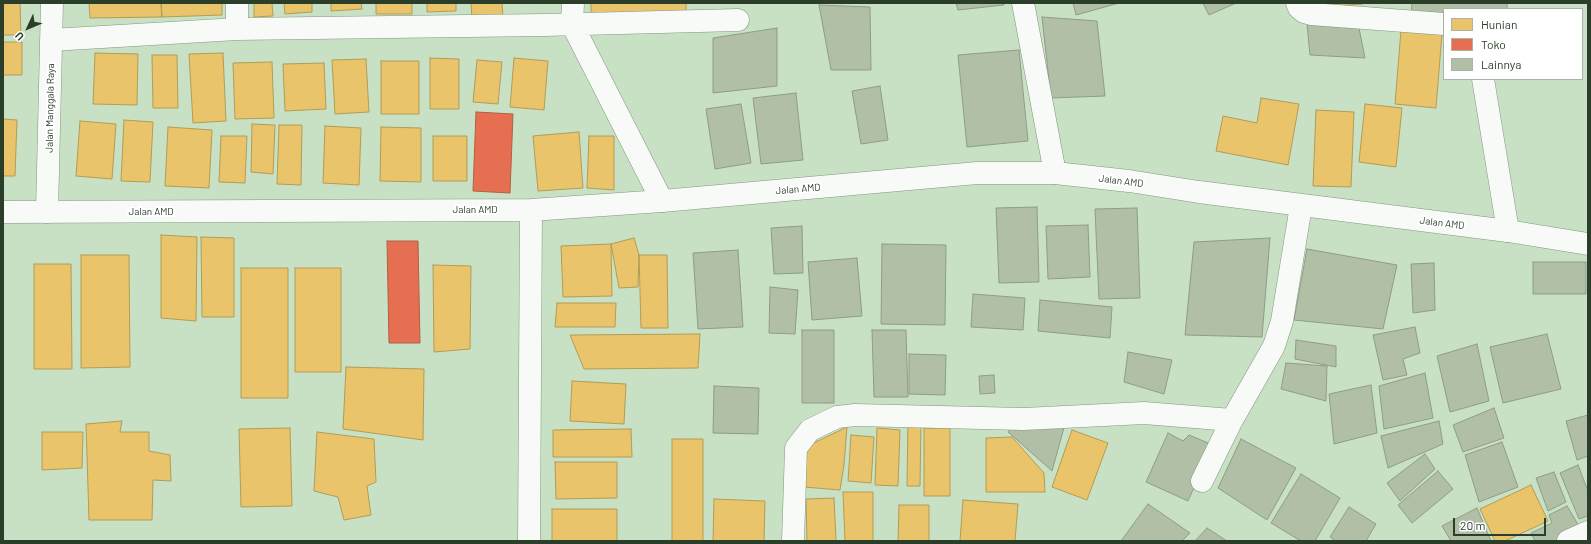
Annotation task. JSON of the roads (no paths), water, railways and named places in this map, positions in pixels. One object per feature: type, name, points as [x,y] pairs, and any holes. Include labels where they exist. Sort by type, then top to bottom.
[{"type":"street","name":"Jalan Manggala Raya","points":[[47,212],[52,3]]},
{"type":"street","points":[[237,3],[237,29]]},
{"type":"street","points":[[1023,3],[1055,173]]},
{"type":"street","points":[[1297,3],[1299,8],[1304,12],[1311,14],[1443,24]]},
{"type":"street","points":[[51,40],[237,29],[572,14],[738,20]]},
{"type":"street","points":[[572,14],[662,201]]},
{"type":"street","points":[[1483,80],[1508,231]]},
{"type":"street","name":"Jalan AMD","points":[[3,212],[531,210],[662,201],[977,173],[1055,173],[1129,181],[1301,206],[1508,231],[1588,244]]},
{"type":"street","points":[[1202,481],[1232,420],[1274,346],[1282,321],[1301,206]]},
{"type":"street","points":[[529,541],[531,210]]},
{"type":"street","points":[[793,541],[796,448],[810,430],[837,417],[854,415],[1024,419],[1144,413],[1232,420]]},
{"type":"street","points":[[1568,541],[1588,532]]}]
